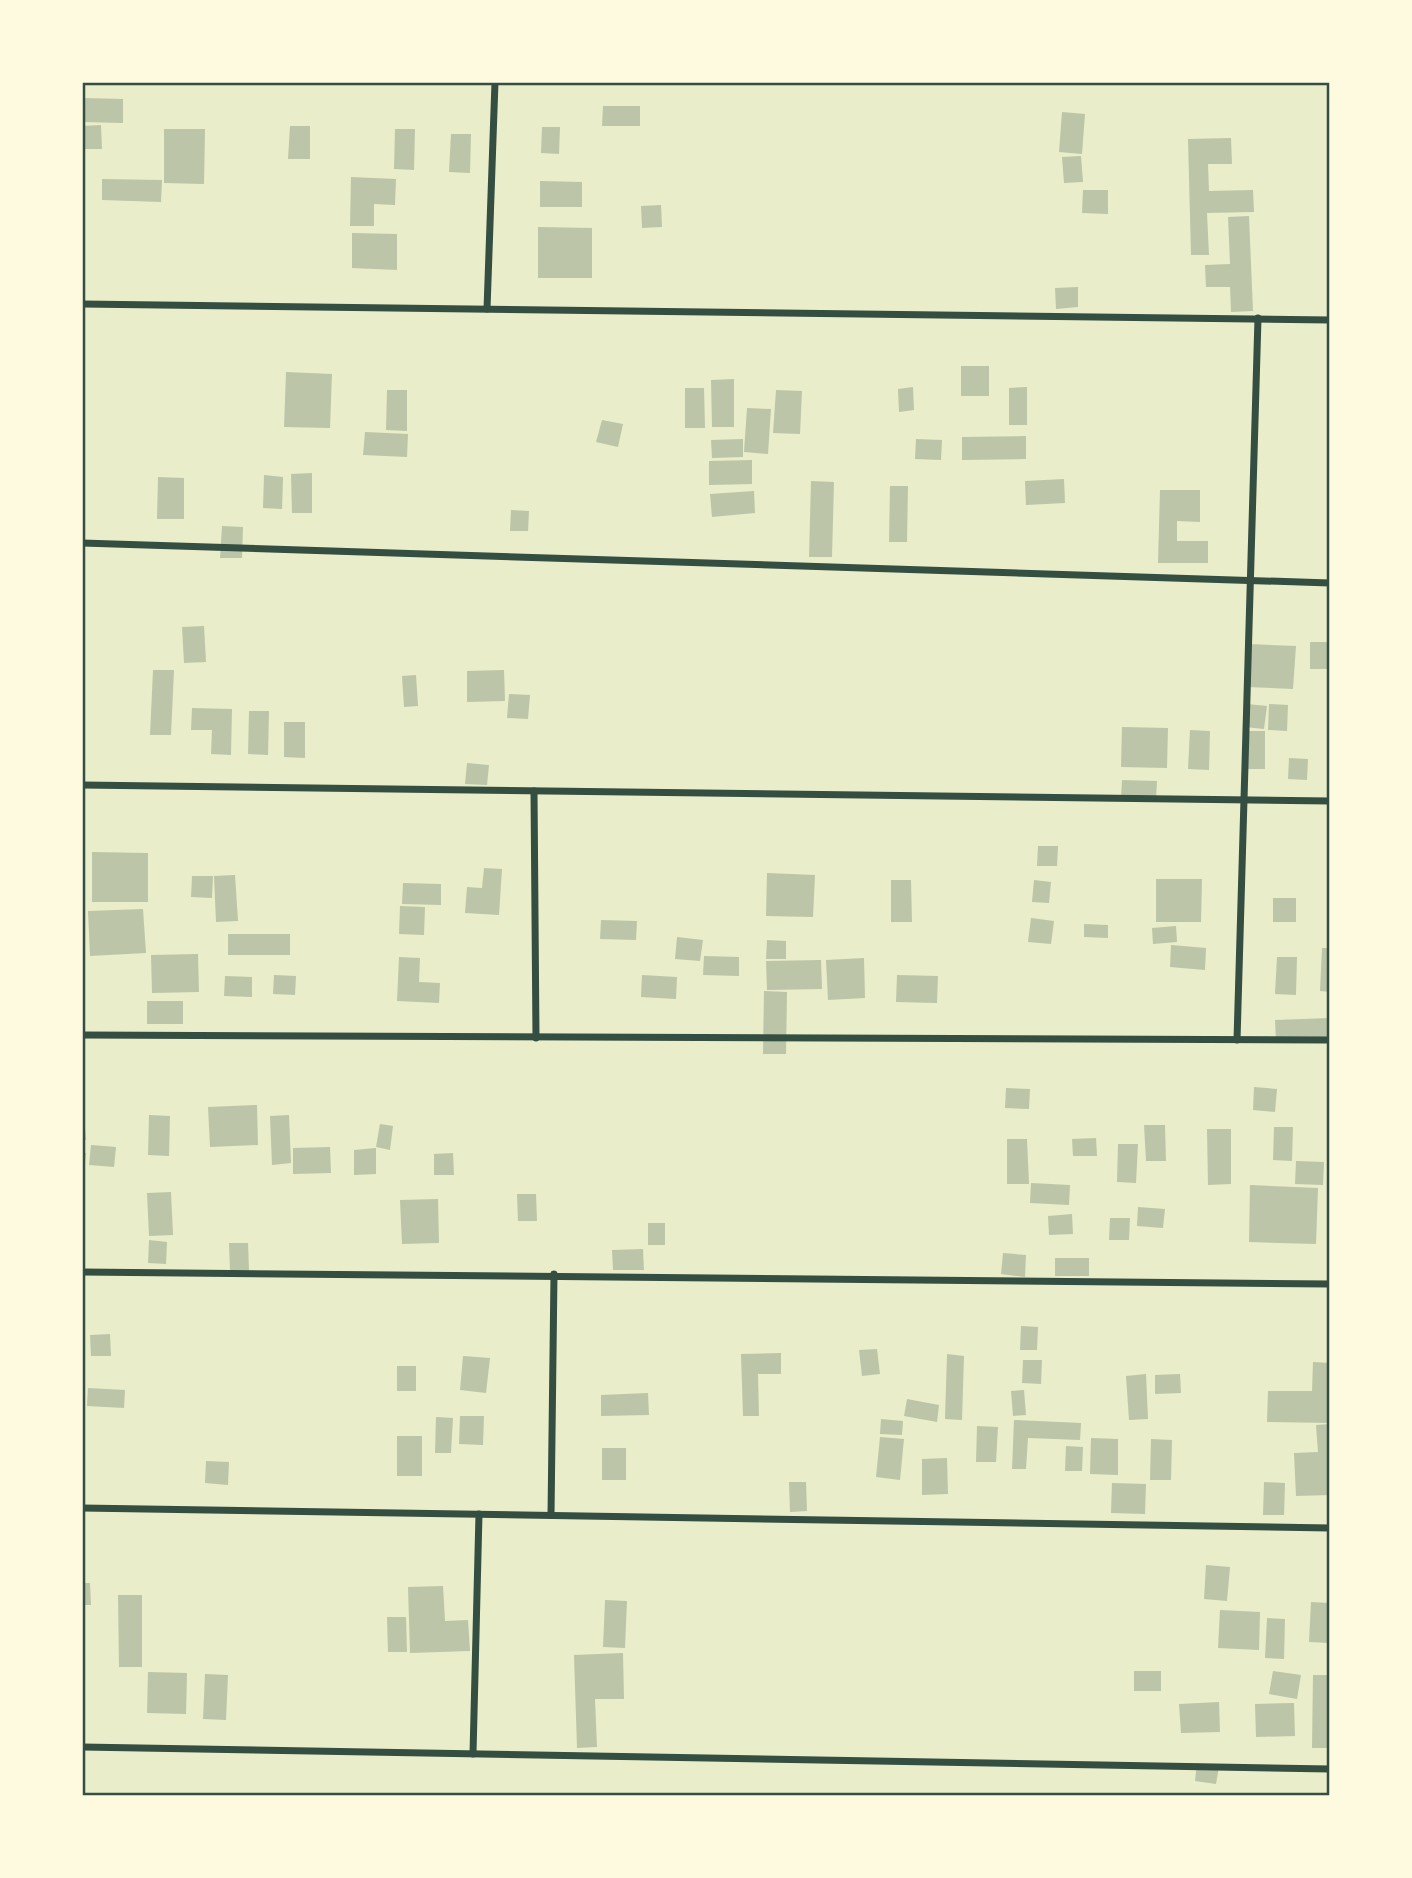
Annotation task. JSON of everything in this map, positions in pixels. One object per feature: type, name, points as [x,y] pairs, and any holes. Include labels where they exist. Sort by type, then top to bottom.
[{"type":"street","points":[[487,309],[495,82]]},
{"type":"street","points":[[82,304],[1330,320]]},
{"type":"street","points":[[1237,1040],[1258,318]]},
{"type":"street","points":[[82,543],[1330,583]]},
{"type":"street","points":[[82,785],[1330,801]]},
{"type":"street","points":[[534,791],[536,1038]]},
{"type":"street","points":[[82,1035],[1330,1040]]},
{"type":"street","points":[[82,1272],[554,1274],[1330,1284]]},
{"type":"street","points":[[551,1515],[554,1274]]},
{"type":"street","points":[[82,1508],[1330,1528]]},
{"type":"street","points":[[473,1754],[479,1514]]},
{"type":"street","points":[[82,1746],[1330,1769]]},
{"type":"building","points":[[82,98],[123,99],[123,123],[82,122]]},
{"type":"building","points":[[603,106],[640,106],[640,126],[602,126]]},
{"type":"building","points":[[1062,112],[1085,114],[1082,154],[1059,152]]},
{"type":"building","points":[[101,125],[102,149],[82,149],[82,126]]},
{"type":"building","points":[[290,126],[310,126],[310,159],[288,159]]},
{"type":"building","points":[[542,127],[560,127],[559,154],[541,153]]},
{"type":"building","points":[[164,129],[205,129],[204,184],[164,183]]},
{"type":"building","points":[[395,129],[415,129],[414,170],[394,169]]},
{"type":"building","points":[[451,134],[471,134],[470,173],[449,172]]},
{"type":"building","points":[[1231,138],[1232,164],[1208,164],[1209,191],[1253,190],[1254,212],[1207,213],[1209,255],[1191,255],[1188,139]]},
{"type":"building","points":[[1081,156],[1083,182],[1064,183],[1062,157]]},
{"type":"building","points":[[351,177],[396,179],[395,205],[374,204],[374,226],[350,226]]},
{"type":"building","points":[[102,179],[162,180],[161,202],[102,200]]},
{"type":"building","points":[[540,181],[582,182],[582,207],[540,207]]},
{"type":"building","points":[[1083,190],[1108,190],[1108,214],[1082,213]]},
{"type":"building","points":[[661,205],[662,227],[642,228],[641,206]]},
{"type":"building","points":[[1249,216],[1253,311],[1231,312],[1230,287],[1206,287],[1205,265],[1230,264],[1228,217]]},
{"type":"building","points":[[538,227],[592,228],[592,278],[538,278]]},
{"type":"building","points":[[352,233],[397,234],[397,270],[352,268]]},
{"type":"building","points":[[1078,287],[1078,307],[1056,309],[1055,288]]},
{"type":"building","points":[[961,366],[989,366],[989,396],[961,396]]},
{"type":"building","points":[[286,372],[332,374],[330,428],[284,427]]},
{"type":"building","points":[[734,379],[734,427],[712,427],[711,380]]},
{"type":"building","points":[[913,387],[914,410],[899,412],[898,389]]},
{"type":"building","points":[[1027,387],[1027,425],[1009,425],[1009,388]]},
{"type":"building","points":[[685,388],[704,388],[705,428],[685,428]]},
{"type":"building","points":[[387,390],[407,390],[407,431],[386,430]]},
{"type":"building","points":[[776,390],[802,391],[800,434],[773,433]]},
{"type":"building","points":[[747,408],[771,409],[768,454],[744,452]]},
{"type":"building","points":[[602,420],[623,424],[618,447],[596,442]]},
{"type":"building","points":[[365,432],[408,434],[407,457],[363,455]]},
{"type":"building","points":[[1026,436],[1026,459],[962,460],[962,437]]},
{"type":"building","points":[[743,439],[743,457],[712,458],[711,440]]},
{"type":"building","points":[[916,439],[942,440],[941,460],[915,459]]},
{"type":"building","points":[[752,460],[752,484],[709,485],[709,461]]},
{"type":"building","points":[[312,473],[312,513],[292,513],[291,474]]},
{"type":"building","points":[[264,475],[283,477],[282,509],[263,508]]},
{"type":"building","points":[[158,477],[184,478],[184,519],[157,519]]},
{"type":"building","points":[[1064,479],[1065,503],[1026,505],[1025,481]]},
{"type":"building","points":[[811,481],[834,482],[832,557],[809,557]]},
{"type":"building","points":[[890,486],[908,486],[907,542],[889,542]]},
{"type":"building","points":[[1160,490],[1200,490],[1200,522],[1177,521],[1177,541],[1208,541],[1208,563],[1158,563]]},
{"type":"building","points":[[754,491],[755,513],[712,517],[710,494]]},
{"type":"building","points":[[511,510],[529,511],[528,531],[510,531]]},
{"type":"building","points":[[222,526],[243,527],[242,558],[220,558]]},
{"type":"building","points":[[204,626],[206,662],[184,663],[182,627]]},
{"type":"building","points":[[1310,642],[1330,642],[1330,669],[1310,669]]},
{"type":"building","points":[[1249,644],[1296,646],[1293,689],[1247,687]]},
{"type":"building","points":[[153,670],[174,670],[171,735],[150,735]]},
{"type":"building","points":[[504,670],[505,701],[467,702],[467,671]]},
{"type":"building","points":[[416,675],[418,706],[404,707],[402,676]]},
{"type":"building","points":[[509,694],[530,695],[528,719],[507,718]]},
{"type":"building","points":[[1247,704],[1267,706],[1264,729],[1245,727]]},
{"type":"building","points":[[1269,704],[1288,705],[1287,731],[1268,730]]},
{"type":"building","points":[[192,708],[232,709],[231,755],[211,754],[212,730],[191,730]]},
{"type":"building","points":[[249,711],[269,711],[268,755],[248,754]]},
{"type":"building","points":[[284,722],[305,722],[305,758],[284,757]]},
{"type":"building","points":[[1122,727],[1168,728],[1167,768],[1121,767]]},
{"type":"building","points":[[1190,730],[1210,731],[1209,770],[1188,769]]},
{"type":"building","points":[[1245,731],[1265,731],[1265,769],[1246,769]]},
{"type":"building","points":[[1289,758],[1308,759],[1307,780],[1288,779]]},
{"type":"building","points":[[467,763],[489,765],[487,785],[465,784]]},
{"type":"building","points":[[1122,780],[1157,781],[1156,799],[1121,798]]},
{"type":"building","points":[[1038,846],[1058,846],[1057,866],[1037,866]]},
{"type":"building","points":[[92,852],[148,853],[148,902],[92,902]]},
{"type":"building","points":[[484,868],[502,869],[499,915],[465,913],[467,887],[482,888]]},
{"type":"building","points":[[767,873],[815,875],[813,917],[766,916]]},
{"type":"building","points":[[235,875],[238,921],[216,922],[214,876]]},
{"type":"building","points":[[192,876],[213,876],[212,898],[191,897]]},
{"type":"building","points":[[1156,879],[1202,879],[1201,922],[1156,922]]},
{"type":"building","points":[[891,880],[911,880],[912,922],[891,922]]},
{"type":"building","points":[[1034,880],[1051,882],[1049,903],[1032,902]]},
{"type":"building","points":[[403,883],[441,884],[441,905],[402,904]]},
{"type":"building","points":[[1273,898],[1296,898],[1296,922],[1273,922]]},
{"type":"building","points":[[400,906],[425,907],[424,935],[399,934]]},
{"type":"building","points":[[143,909],[146,953],[90,956],[88,911]]},
{"type":"building","points":[[1031,918],[1054,921],[1051,944],[1028,942]]},
{"type":"building","points":[[601,920],[637,921],[636,940],[600,939]]},
{"type":"building","points":[[1084,924],[1108,925],[1108,938],[1084,937]]},
{"type":"building","points":[[1176,926],[1177,942],[1153,944],[1152,928]]},
{"type":"building","points":[[228,934],[290,934],[290,955],[228,955]]},
{"type":"building","points":[[677,937],[703,940],[700,961],[675,959]]},
{"type":"building","points":[[767,940],[786,941],[786,959],[766,959]]},
{"type":"building","points":[[1171,945],[1206,948],[1205,970],[1170,967]]},
{"type":"building","points":[[1322,948],[1330,948],[1330,992],[1320,991]]},
{"type":"building","points":[[198,954],[199,992],[152,993],[151,955]]},
{"type":"building","points":[[704,956],[739,957],[739,976],[703,975]]},
{"type":"building","points":[[399,957],[420,958],[419,982],[440,983],[439,1003],[397,1001]]},
{"type":"building","points":[[1277,957],[1297,957],[1296,995],[1275,994]]},
{"type":"building","points":[[864,958],[865,998],[828,1000],[826,960]]},
{"type":"building","points":[[821,960],[822,989],[767,990],[766,961]]},
{"type":"building","points":[[274,975],[296,976],[295,995],[273,994]]},
{"type":"building","points":[[642,975],[677,977],[676,999],[641,997]]},
{"type":"building","points":[[897,975],[938,976],[937,1003],[896,1002]]},
{"type":"building","points":[[225,976],[252,977],[252,997],[224,996]]},
{"type":"building","points":[[764,991],[787,992],[786,1054],[763,1054]]},
{"type":"building","points":[[147,1001],[183,1001],[183,1024],[147,1024]]},
{"type":"building","points":[[1330,1018],[1330,1039],[1276,1041],[1275,1020]]},
{"type":"building","points":[[1254,1087],[1277,1089],[1275,1112],[1253,1110]]},
{"type":"building","points":[[1006,1088],[1030,1089],[1029,1109],[1005,1108]]},
{"type":"building","points":[[257,1105],[258,1145],[210,1147],[208,1107]]},
{"type":"building","points":[[84,1113],[86,1140],[82,1140]]},
{"type":"building","points":[[149,1115],[170,1116],[169,1156],[148,1155]]},
{"type":"building","points":[[289,1115],[291,1163],[272,1165],[270,1116]]},
{"type":"building","points":[[380,1124],[393,1126],[390,1150],[376,1147]]},
{"type":"building","points":[[1144,1125],[1165,1125],[1166,1161],[1146,1161]]},
{"type":"building","points":[[1274,1127],[1293,1127],[1292,1161],[1273,1160]]},
{"type":"building","points":[[1207,1129],[1231,1129],[1231,1184],[1208,1185]]},
{"type":"building","points":[[1096,1138],[1097,1156],[1073,1156],[1072,1139]]},
{"type":"building","points":[[1007,1139],[1027,1139],[1029,1184],[1007,1184]]},
{"type":"building","points":[[1118,1144],[1138,1144],[1136,1183],[1117,1182]]},
{"type":"building","points":[[91,1145],[116,1147],[114,1167],[89,1165]]},
{"type":"building","points":[[330,1147],[331,1173],[293,1174],[293,1148]]},
{"type":"building","points":[[376,1148],[376,1174],[354,1175],[354,1150]]},
{"type":"building","points":[[82,1153],[86,1153],[84,1172],[82,1172]]},
{"type":"building","points":[[453,1153],[454,1175],[434,1175],[434,1154]]},
{"type":"building","points":[[1296,1161],[1324,1162],[1323,1185],[1295,1184]]},
{"type":"building","points":[[1031,1183],[1070,1185],[1069,1205],[1030,1203]]},
{"type":"building","points":[[1250,1185],[1318,1188],[1316,1244],[1249,1242]]},
{"type":"building","points":[[171,1192],[173,1235],[149,1236],[147,1193]]},
{"type":"building","points":[[517,1194],[536,1194],[537,1221],[518,1221]]},
{"type":"building","points":[[438,1199],[439,1243],[402,1244],[400,1200]]},
{"type":"building","points":[[1138,1207],[1165,1209],[1163,1228],[1137,1226]]},
{"type":"building","points":[[1072,1214],[1073,1234],[1049,1235],[1048,1216]]},
{"type":"building","points":[[1110,1218],[1130,1218],[1129,1240],[1109,1240]]},
{"type":"building","points":[[648,1223],[665,1223],[665,1245],[648,1245]]},
{"type":"building","points":[[149,1240],[167,1242],[166,1264],[148,1263]]},
{"type":"building","points":[[229,1243],[248,1243],[249,1270],[230,1271]]},
{"type":"building","points":[[643,1249],[644,1270],[613,1270],[612,1250]]},
{"type":"building","points":[[1003,1253],[1026,1255],[1025,1277],[1001,1274]]},
{"type":"building","points":[[1055,1258],[1089,1258],[1089,1276],[1055,1276]]},
{"type":"building","points":[[1021,1326],[1038,1327],[1037,1350],[1020,1350]]},
{"type":"building","points":[[110,1334],[111,1356],[91,1356],[90,1335]]},
{"type":"building","points":[[877,1349],[880,1374],[862,1376],[859,1350]]},
{"type":"building","points":[[781,1353],[781,1374],[758,1374],[759,1416],[743,1416],[741,1354]]},
{"type":"building","points":[[947,1354],[964,1356],[962,1420],[945,1419]]},
{"type":"building","points":[[463,1356],[490,1358],[486,1393],[460,1390]]},
{"type":"building","points":[[1023,1360],[1042,1360],[1041,1384],[1022,1383]]},
{"type":"building","points":[[1313,1362],[1330,1363],[1330,1423],[1267,1422],[1268,1391],[1312,1391]]},
{"type":"building","points":[[397,1366],[416,1366],[416,1391],[397,1391]]},
{"type":"building","points":[[1146,1374],[1148,1419],[1129,1420],[1126,1376]]},
{"type":"building","points":[[1180,1374],[1181,1393],[1155,1394],[1155,1375]]},
{"type":"building","points":[[88,1388],[125,1390],[124,1408],[87,1406]]},
{"type":"building","points":[[1024,1390],[1026,1415],[1013,1416],[1011,1391]]},
{"type":"building","points":[[648,1393],[649,1415],[601,1416],[601,1395]]},
{"type":"building","points":[[907,1399],[939,1405],[937,1422],[904,1416]]},
{"type":"building","points":[[460,1416],[484,1416],[483,1445],[459,1444]]},
{"type":"building","points":[[436,1417],[453,1418],[451,1453],[435,1453]]},
{"type":"building","points":[[881,1419],[903,1421],[902,1435],[880,1434]]},
{"type":"building","points":[[1014,1420],[1081,1423],[1080,1440],[1028,1438],[1026,1469],[1012,1469]]},
{"type":"building","points":[[1330,1424],[1330,1495],[1296,1496],[1294,1453],[1318,1452],[1316,1425]]},
{"type":"building","points":[[977,1426],[998,1427],[996,1462],[976,1462]]},
{"type":"building","points":[[397,1436],[422,1436],[422,1476],[397,1476]]},
{"type":"building","points":[[880,1437],[904,1439],[900,1480],[876,1477]]},
{"type":"building","points":[[1091,1438],[1118,1439],[1118,1475],[1090,1474]]},
{"type":"building","points":[[1151,1439],[1172,1440],[1171,1480],[1150,1480]]},
{"type":"building","points":[[1066,1446],[1083,1447],[1082,1471],[1065,1471]]},
{"type":"building","points":[[602,1448],[626,1448],[626,1480],[602,1480]]},
{"type":"building","points":[[947,1458],[948,1494],[922,1495],[922,1459]]},
{"type":"building","points":[[206,1461],[229,1462],[228,1485],[205,1483]]},
{"type":"building","points":[[789,1482],[806,1482],[807,1511],[790,1512]]},
{"type":"building","points":[[1264,1482],[1285,1483],[1284,1515],[1263,1515]]},
{"type":"building","points":[[1112,1483],[1146,1484],[1145,1514],[1111,1513]]},
{"type":"building","points":[[1206,1565],[1230,1567],[1227,1601],[1204,1599]]},
{"type":"building","points":[[82,1583],[90,1583],[91,1605],[82,1605]]},
{"type":"building","points":[[443,1586],[445,1621],[468,1620],[470,1651],[410,1653],[408,1587]]},
{"type":"building","points":[[118,1595],[142,1595],[142,1667],[119,1667]]},
{"type":"building","points":[[605,1600],[627,1601],[625,1648],[603,1647]]},
{"type":"building","points":[[1311,1602],[1330,1603],[1330,1643],[1309,1642]]},
{"type":"building","points":[[1220,1610],[1260,1612],[1259,1650],[1218,1648]]},
{"type":"building","points":[[387,1617],[406,1617],[407,1652],[388,1652]]},
{"type":"building","points":[[1267,1618],[1285,1619],[1284,1659],[1265,1658]]},
{"type":"building","points":[[623,1653],[624,1699],[595,1699],[597,1747],[577,1748],[574,1655]]},
{"type":"building","points":[[1134,1671],[1161,1671],[1161,1691],[1134,1691]]},
{"type":"building","points":[[1273,1671],[1301,1675],[1297,1699],[1269,1694]]},
{"type":"building","points":[[148,1672],[187,1673],[186,1714],[147,1713]]},
{"type":"building","points":[[205,1674],[228,1675],[226,1720],[203,1719]]},
{"type":"building","points":[[1313,1675],[1330,1675],[1330,1748],[1312,1748]]},
{"type":"building","points":[[1219,1702],[1220,1732],[1181,1733],[1179,1704]]},
{"type":"building","points":[[1294,1703],[1295,1736],[1256,1737],[1255,1704]]},
{"type":"building","points":[[1197,1763],[1219,1767],[1216,1784],[1195,1781]]}]
